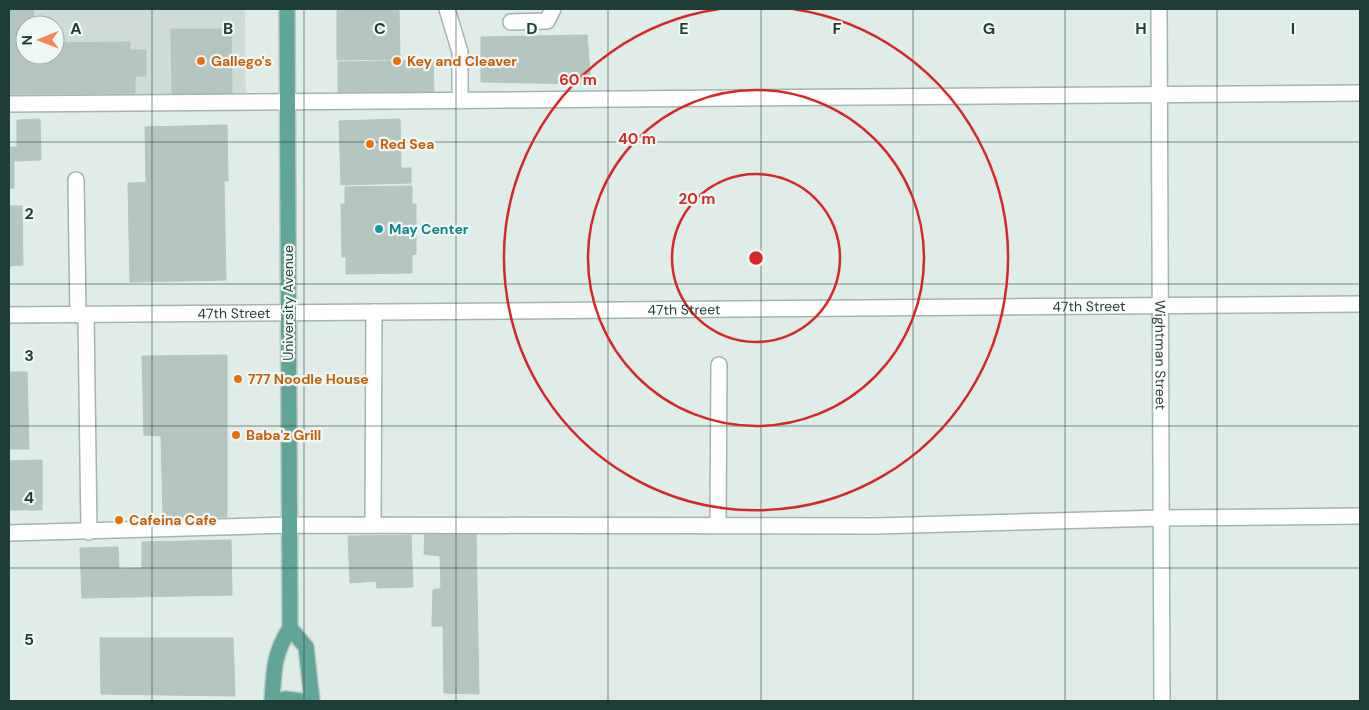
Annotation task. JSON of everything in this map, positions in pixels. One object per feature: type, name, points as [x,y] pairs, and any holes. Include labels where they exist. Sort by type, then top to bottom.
[{"type":"main road","name":"University Avenue","points":[[287,9],[290,628]]},
{"type":"main road","points":[[302,701],[286,699],[273,701],[275,658],[278,646],[290,628],[306,648],[312,701]]},
{"type":"street","points":[[447,9],[460,52],[460,100]]},
{"type":"street","points":[[511,22],[547,21],[552,9]]},
{"type":"street","name":"Wightman Street","points":[[1159,9],[1162,701]]},
{"type":"street","points":[[9,104],[1360,94]]},
{"type":"street","points":[[76,180],[89,532]]},
{"type":"street","name":"47th Street","points":[[9,315],[1360,304]]},
{"type":"street","points":[[373,525],[374,312]]},
{"type":"street","points":[[718,526],[719,365]]},
{"type":"street","points":[[9,533],[289,525],[876,526],[1162,518],[1360,516]]},
{"type":"shaded area","points":[[9,9],[245,9],[246,107],[9,108]]},
{"type":"building","points":[[9,9],[33,9],[33,15],[15,15],[15,65],[65,65],[65,43],[130,42],[130,50],[146,50],[146,76],[135,76],[135,93],[9,94]]},
{"type":"building","points":[[337,9],[399,9],[400,59],[337,60]]},
{"type":"building","name":"Gallego's","points":[[171,29],[231,29],[232,93],[172,94]]},
{"type":"building","points":[[587,35],[591,84],[481,82],[481,37]]},
{"type":"building","points":[[433,60],[434,94],[338,94],[338,62]]},
{"type":"building","points":[[40,119],[41,160],[14,161],[14,188],[9,188],[9,147],[17,147],[17,120]]},
{"type":"building","name":"Red Sea","points":[[400,119],[401,168],[411,168],[411,183],[341,185],[339,121]]},
{"type":"building","points":[[227,125],[228,181],[146,182],[145,127]]},
{"type":"building","points":[[224,181],[226,280],[130,282],[128,183]]},
{"type":"building","name":"May Center","points":[[412,186],[412,204],[416,204],[416,254],[412,255],[412,273],[346,274],[346,257],[342,257],[341,204],[345,204],[345,187]]},
{"type":"building","points":[[9,206],[22,206],[23,265],[9,266]]},
{"type":"building","points":[[227,355],[227,517],[163,517],[161,436],[144,435],[142,356]]},
{"type":"building","points":[[9,372],[27,372],[29,449],[9,449]]},
{"type":"building","points":[[42,460],[42,510],[9,510],[9,461]]},
{"type":"building","points":[[476,532],[479,694],[444,693],[443,626],[432,626],[433,590],[441,588],[440,556],[424,554],[425,533]]},
{"type":"building","points":[[411,535],[413,587],[377,588],[376,581],[350,583],[348,536]]},
{"type":"building","points":[[231,540],[232,595],[82,598],[80,548],[118,547],[119,569],[142,568],[142,542]]},
{"type":"building","points":[[100,638],[233,638],[235,696],[101,694]]},
{"type":"place","name":"Gallego's","points":[[201,61]]},
{"type":"place","name":"Key and Cleaver","points":[[397,61]]},
{"type":"place","name":"Red Sea","points":[[370,144]]},
{"type":"place","name":"May Center","points":[[379,229]]},
{"type":"place","name":"777 Noodle House","points":[[238,379]]},
{"type":"place","name":"Baba'z Grill","points":[[236,435]]},
{"type":"place","name":"Cafeina Cafe","points":[[119,520]]}]
